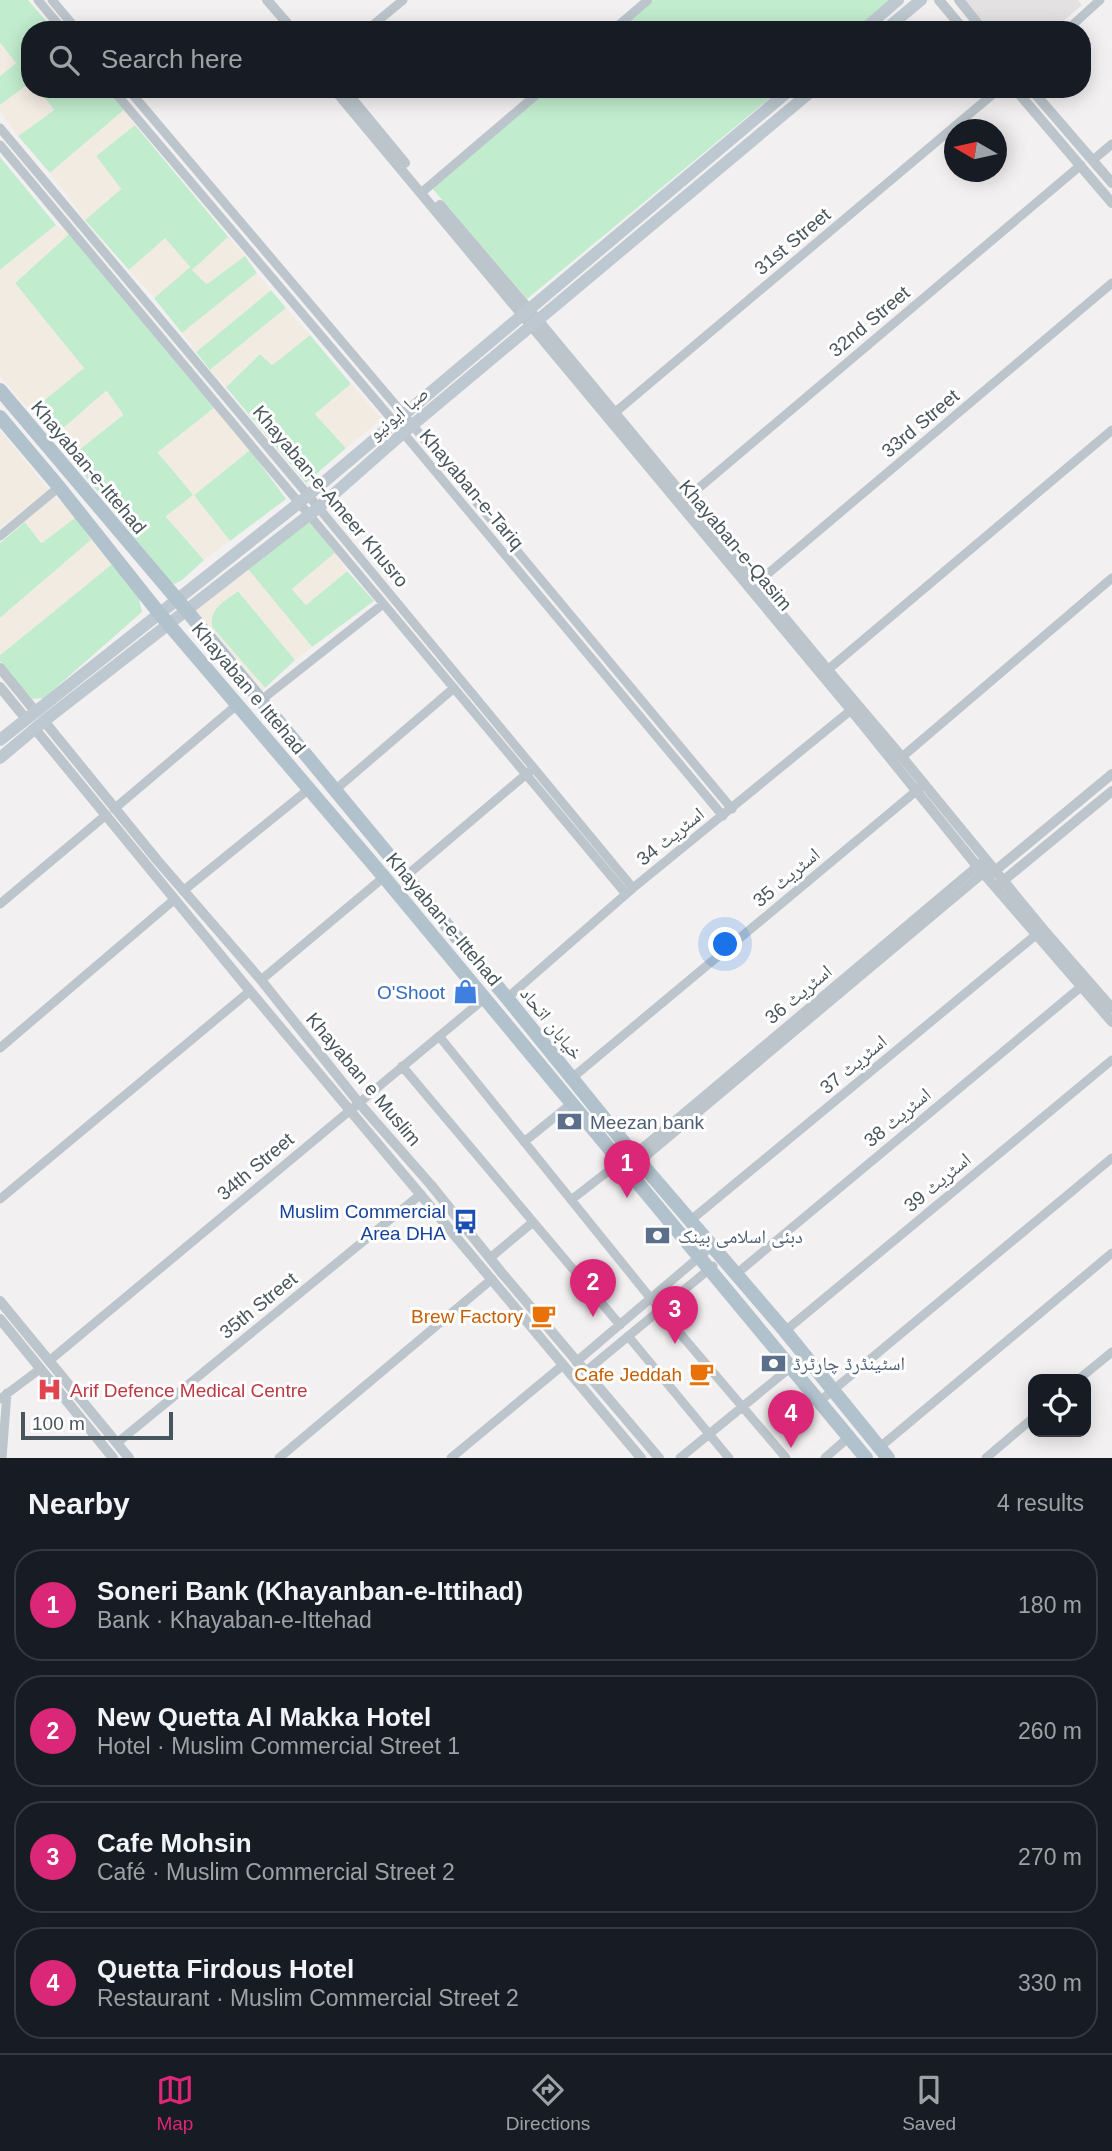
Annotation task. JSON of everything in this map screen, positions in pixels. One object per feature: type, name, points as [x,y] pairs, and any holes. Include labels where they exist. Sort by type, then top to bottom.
[{"type":"main road","points":[[874,21],[898,0]]},
{"type":"main road","points":[[896,21],[921,0]]},
{"type":"main road","name":"صبا ایونیو","points":[[0,740],[35,720],[170,625],[313,511],[525,312],[781,98]]},
{"type":"main road","name":"صبا ایونیو","points":[[0,758],[35,720],[159,613],[303,499],[535,323],[803,98]]},
{"type":"main road","name":"Khayaban-e-Ittehad","points":[[0,390],[176,600]]},
{"type":"main road","name":"Khayaban-e-Ittehad","points":[[0,417],[60,487],[159,613]]},
{"type":"main road","name":"Khayaban e Ittehad","points":[[176,600],[187,611]]},
{"type":"main road","name":"خیابان اتحاد","points":[[187,611],[637,1158],[785,1331],[884,1453]]},
{"type":"main road","name":"Khayaban e Ittehad","points":[[159,613],[309,789]]},
{"type":"main road","name":"Khayaban-e-Ittehad","points":[[309,789],[709,1270]]},
{"type":"main road","points":[[709,1270],[866,1458]]},
{"type":"street","points":[[38,0],[56,21]]},
{"type":"street","points":[[52,0],[70,21]]},
{"type":"street","points":[[259,0],[276,21]]},
{"type":"street","points":[[267,0],[285,21]]},
{"type":"street","points":[[378,21],[403,0]]},
{"type":"street","points":[[624,21],[648,0]]},
{"type":"street","points":[[939,0],[956,21]]},
{"type":"street","points":[[959,0],[976,21]]},
{"type":"street","points":[[1077,21],[1100,0]]},
{"type":"street","name":"Khayaban-e-Tariq","points":[[120,98],[732,808]]},
{"type":"street","name":"Khayaban-e-Tariq","points":[[135,98],[723,816]]},
{"type":"street","name":"Khayaban-e-Qasim","points":[[342,98],[535,323],[921,787],[986,869],[1110,1002]]},
{"type":"street","name":"Khayaban-e-Qasim","points":[[351,98],[423,191]]},
{"type":"street","points":[[423,191],[532,98]]},
{"type":"street","name":"31st Street","points":[[611,416],[988,98]]},
{"type":"street","points":[[1023,98],[1112,202]]},
{"type":"street","points":[[1039,98],[1112,183]]},
{"type":"street","points":[[145,129],[153,130],[155,122]]},
{"type":"street","name":"Khayaban-e-Ameer Khusro","points":[[0,128],[95,251]]},
{"type":"street","points":[[158,144],[159,135],[168,137]]},
{"type":"street","points":[[1093,160],[1112,144]]},
{"type":"street","name":"Khayaban-e-Ameer Khusro","points":[[0,145],[108,266],[313,511],[504,730],[530,771]]},
{"type":"street","name":"32nd Street","points":[[683,502],[1081,165]]},
{"type":"street","name":"33rd Street","points":[[753,586],[1112,283]]},
{"type":"street","points":[[825,672],[1112,430]]},
{"type":"street","points":[[0,536],[60,487]]},
{"type":"street","name":"Khayaban-e-Ameer Khusro","points":[[313,511],[383,604],[496,737],[530,771],[630,891]]},
{"type":"street","points":[[902,757],[1112,578]]},
{"type":"street","points":[[260,701],[383,604]]},
{"type":"street","name":"Khayaban e Muslim","points":[[0,668],[35,720],[179,895],[212,944],[295,1045],[432,1185],[537,1324],[562,1365],[616,1428],[636,1456]]},
{"type":"street","name":"Khayaban e Muslim","points":[[0,687],[35,720]]},
{"type":"street","points":[[335,790],[454,688]]},
{"type":"street","points":[[0,904],[238,705]]},
{"type":"street","name":"Khayaban-e-Qasim","points":[[854,708],[902,757],[921,787]]},
{"type":"street","name":"اسٹریٹ 34","points":[[507,998],[630,891],[854,708]]},
{"type":"street","points":[[496,737],[504,730]]},
{"type":"street","points":[[406,876],[530,771]]},
{"type":"street","name":"اسٹریٹ 36","points":[[637,1158],[986,869],[1112,774]]},
{"type":"street","name":"اسٹریٹ 35","points":[[572,1078],[921,787]]},
{"type":"street","points":[[0,1048],[179,895],[309,789]]},
{"type":"street","points":[[1000,883],[1112,791]]},
{"type":"street","points":[[261,980],[384,877]]},
{"type":"street","name":"Khayaban-e-Qasim","points":[[1000,883],[1037,934],[1112,1022]]},
{"type":"street","name":"Khayaban e Muslim","points":[[179,895],[222,936],[261,980],[421,1194],[492,1279],[576,1362],[659,1458]]},
{"type":"street","name":"اسٹریٹ 37","points":[[691,1220],[1037,934]]},
{"type":"street","points":[[212,944],[222,936]]},
{"type":"street","name":"اسٹریٹ 38","points":[[735,1275],[1082,986]]},
{"type":"street","points":[[0,1199],[250,991]]},
{"type":"street","name":"34th Street","points":[[4,1396],[485,998]]},
{"type":"street","points":[[439,1036],[660,1310],[786,1458]]},
{"type":"street","points":[[295,1045],[306,1037]]},
{"type":"street","name":"اسٹریٹ 39","points":[[785,1331],[1112,1060]]},
{"type":"street","points":[[402,1066],[620,1325]]},
{"type":"street","points":[[524,1142],[572,1103]]},
{"type":"street","points":[[820,1401],[1112,1158]]},
{"type":"street","points":[[571,1200],[620,1162]]},
{"type":"street","name":"35th Street","points":[[117,1443],[421,1194]]},
{"type":"street","points":[[450,1228],[459,1220]]},
{"type":"street","points":[[489,1258],[533,1222]]},
{"type":"street","points":[[576,1362],[712,1246]]},
{"type":"street","points":[[884,1453],[1112,1253]]},
{"type":"street","points":[[585,1372],[722,1258]]},
{"type":"street","points":[[279,1458],[492,1279]]},
{"type":"street","points":[[0,1301],[44,1365]]},
{"type":"street","points":[[0,1319],[129,1458]]},
{"type":"street","points":[[628,1336],[729,1458]]},
{"type":"street","points":[[1085,1374],[1112,1352]]},
{"type":"street","points":[[451,1458],[562,1365]]},
{"type":"street","points":[[680,1458],[790,1367]]},
{"type":"street","points":[[2,1458],[4,1396]]},
{"type":"street","points":[[76,1403],[113,1458]]},
{"type":"street","points":[[616,1428],[626,1419]]},
{"type":"street","points":[[986,1458],[1028,1422]]},
{"type":"street","points":[[825,1458],[849,1437]]},
{"type":"shaded area","points":[[965,0],[1078,0],[1082,5],[1063,21],[982,21]]},
{"type":"green space","points":[[0,0],[28,0],[46,21],[21,21],[21,90],[0,105],[0,76],[16,63],[0,43]]},
{"type":"green space","points":[[654,0],[890,0],[865,21],[630,21]]},
{"type":"green space","points":[[45,98],[114,98],[124,110],[50,173],[18,136],[54,110]]},
{"type":"green space","points":[[538,98],[770,98],[527,299],[432,188]]},
{"type":"green space","points":[[135,125],[230,239],[207,284],[245,256],[257,273],[182,333],[154,298],[190,267],[165,239],[129,270],[85,220],[121,189],[96,156]]},
{"type":"green space","points":[[0,157],[56,225],[0,270]]},
{"type":"green space","points":[[69,234],[214,408],[158,453],[194,495],[250,450],[286,499],[230,541],[194,496],[166,517],[204,560],[175,584],[170,582],[70,457],[123,415],[106,391],[53,437],[31,411],[83,368],[15,283]]},
{"type":"green space","points":[[271,290],[286,308],[210,370],[196,352]]},
{"type":"green space","points":[[310,335],[351,384],[315,414],[346,448],[306,483],[226,387],[260,354],[272,365]]},
{"type":"green space","points":[[76,517],[91,540],[0,618],[0,543],[25,522],[41,543]]},
{"type":"green space","points":[[308,520],[335,553],[292,589],[306,605],[347,571],[374,601],[312,647],[247,568]]},
{"type":"green space","points":[[112,564],[139,599],[142,612],[44,698],[30,699],[0,661],[0,655]]},
{"type":"green space","points":[[238,591],[295,660],[265,688],[212,627],[215,610]]},
{"type":"sand","points":[[0,43],[16,63],[0,76]]},
{"type":"sand","points":[[21,90],[21,98],[45,98],[54,110],[18,136],[0,112],[0,105]]},
{"type":"sand","points":[[124,110],[135,125],[96,156],[121,189],[85,220],[50,173]]},
{"type":"sand","points":[[56,225],[69,234],[15,283],[84,368],[31,411],[0,377],[0,270]]},
{"type":"sand","points":[[228,237],[245,256],[206,284],[192,270]]},
{"type":"sand","points":[[165,238],[190,267],[154,298],[129,270]]},
{"type":"sand","points":[[257,273],[271,290],[196,352],[182,333]]},
{"type":"sand","points":[[286,308],[310,335],[272,365],[260,354],[226,387],[210,370]]},
{"type":"sand","points":[[351,384],[382,419],[346,448],[315,414]]},
{"type":"sand","points":[[107,391],[123,414],[70,457],[53,437]]},
{"type":"sand","points":[[214,408],[250,450],[194,495],[230,541],[204,560],[166,516],[193,495],[158,452]]},
{"type":"sand","points":[[0,430],[49,490],[0,528]]},
{"type":"sand","points":[[54,496],[76,517],[42,543],[25,522]]},
{"type":"sand","points":[[91,540],[112,564],[0,655],[0,618]]},
{"type":"sand","points":[[335,553],[347,571],[306,605],[292,589]]},
{"type":"sand","points":[[247,568],[312,647],[295,660],[238,591],[223,602],[215,610],[212,627],[265,688],[259,693],[193,612]]},
{"type":"place","name":"O'Shoot","points":[[465,992]]},
{"type":"place","name":"Meezan bank","points":[[570,1122]]},
{"type":"place","name":"Soneri Bank (Khayanban-e-Ittihad)","points":[[627,1198]]},
{"type":"place","name":"Muslim Commercial Area DHA","points":[[466,1222]]},
{"type":"place","name":"دبئی اسلامی بینک","points":[[658,1236]]},
{"type":"place","name":"Brew Factory","points":[[543,1316]]},
{"type":"place","name":"New Quetta Al Makka Hotel","points":[[593,1317]]},
{"type":"place","name":"Cafe Mohsin","points":[[675,1344]]},
{"type":"place","name":"اسٹینڈرڈ چارٹرڈ","points":[[773,1363]]},
{"type":"place","name":"Cafe Jeddah","points":[[702,1374]]},
{"type":"place","name":"Arif Defence Medical Centre","points":[[50,1390]]},
{"type":"place","name":"Quetta Firdous Hotel","points":[[791,1448]]}]
